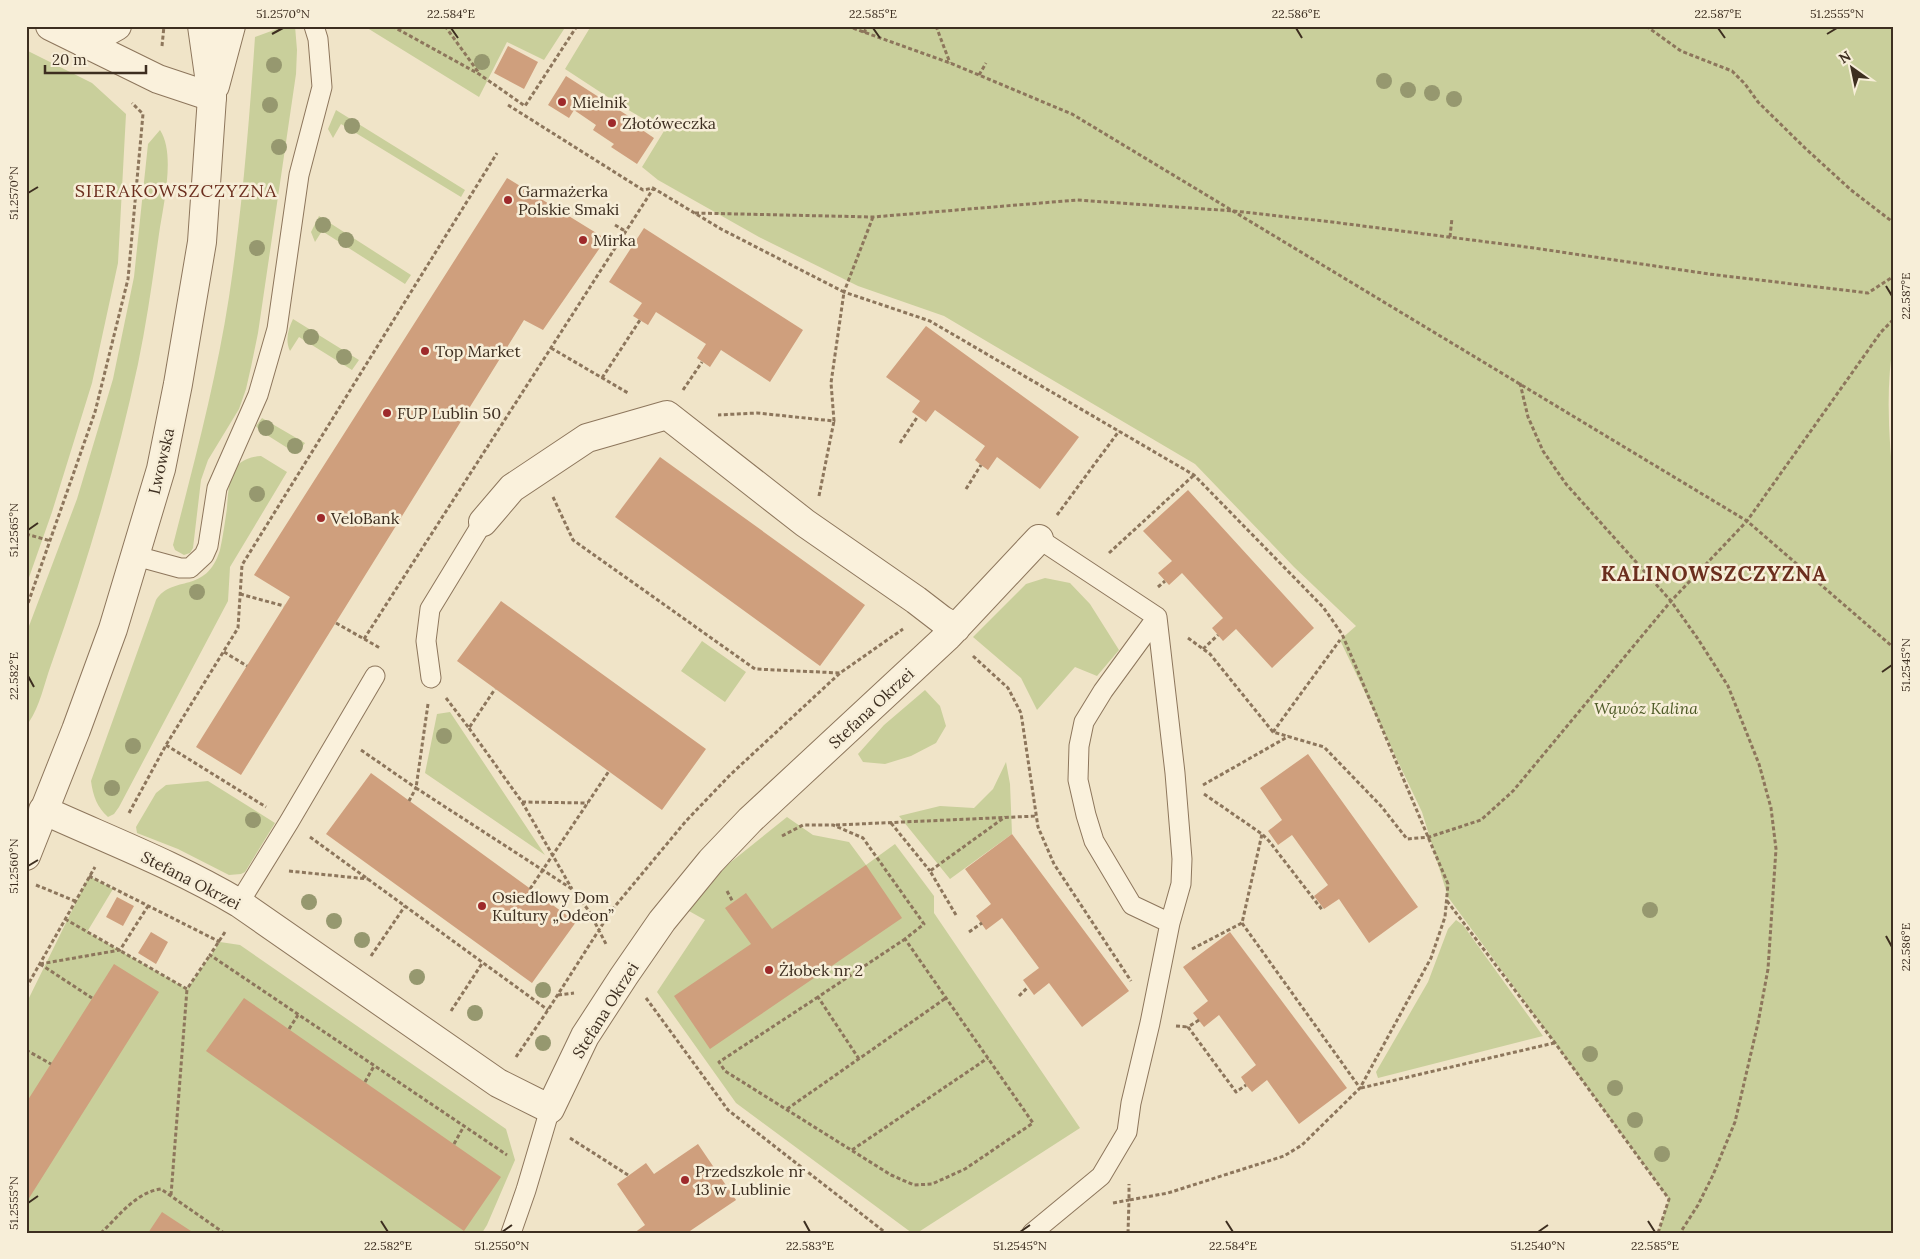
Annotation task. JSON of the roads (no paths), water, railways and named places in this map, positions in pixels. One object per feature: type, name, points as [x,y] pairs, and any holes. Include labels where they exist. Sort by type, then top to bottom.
[{"type":"street","points":[[50,26],[158,79],[212,97]]},
{"type":"street","points":[[85,44],[116,26]]},
{"type":"street","name":"Lwowska","points":[[202,26],[212,97]]},
{"type":"street","name":"Lwowska","points":[[26,856],[80,721],[113,629],[161,469],[191,312],[202,242],[212,97],[231,26]]},
{"type":"street","points":[[483,522],[512,488],[587,438],[667,415],[813,528],[916,600],[942,620],[952,632]]},
{"type":"street","name":"Stefana Okrzei","points":[[43,810],[163,863],[212,887],[239,903],[498,1083],[550,1109],[585,1036],[624,976],[662,922],[711,862],[750,820],[952,632],[1039,539]]},
{"type":"street","name":"Lwowska","points":[[26,834],[43,810]]},
{"type":"lane","points":[[136,556],[180,568],[190,568],[204,555],[208,546],[217,488],[258,394],[277,330],[299,175],[322,87],[318,39],[314,26]]},
{"type":"lane","points":[[431,678],[426,641],[430,609],[483,522]]},
{"type":"lane","points":[[1032,1233],[1101,1176],[1127,1132],[1131,1103],[1150,1023],[1160,966],[1181,884],[1182,859],[1175,774],[1157,617],[1039,539]]},
{"type":"lane","points":[[1157,617],[1103,691],[1084,722],[1079,746],[1078,780],[1094,841],[1132,905],[1170,923]]},
{"type":"lane","points":[[239,903],[375,676]]},
{"type":"lane","points":[[511,1233],[550,1109]]},
{"type":"place","name":"Mielnik","points":[[562,102]]},
{"type":"place","name":"Złotóweczka","points":[[612,123]]},
{"type":"place","name":"Garmażerka Polskie Smaki","points":[[508,200]]},
{"type":"place","name":"Mirka","points":[[583,240]]},
{"type":"place","name":"Top Market","points":[[425,351]]},
{"type":"place","name":"FUP Lublin 50","points":[[387,413]]},
{"type":"place","name":"VeloBank","points":[[321,518]]},
{"type":"place","name":"Osiedlowy Dom Kultury „Odeon”","points":[[482,906]]},
{"type":"place","name":"Żłobek nr 2","points":[[769,970]]},
{"type":"place","name":"Przedszkole nr 13 w Lublinie","points":[[685,1180]]},
{"type":"district","name":"SIERAKOWSZCZYZNA","points":[[176,190]]},
{"type":"district","name":"KALINOWSZCZYZNA","points":[[1714,573]]},
{"type":"park label","name":"Wąwóz Kalina","points":[[1646,708]]}]
